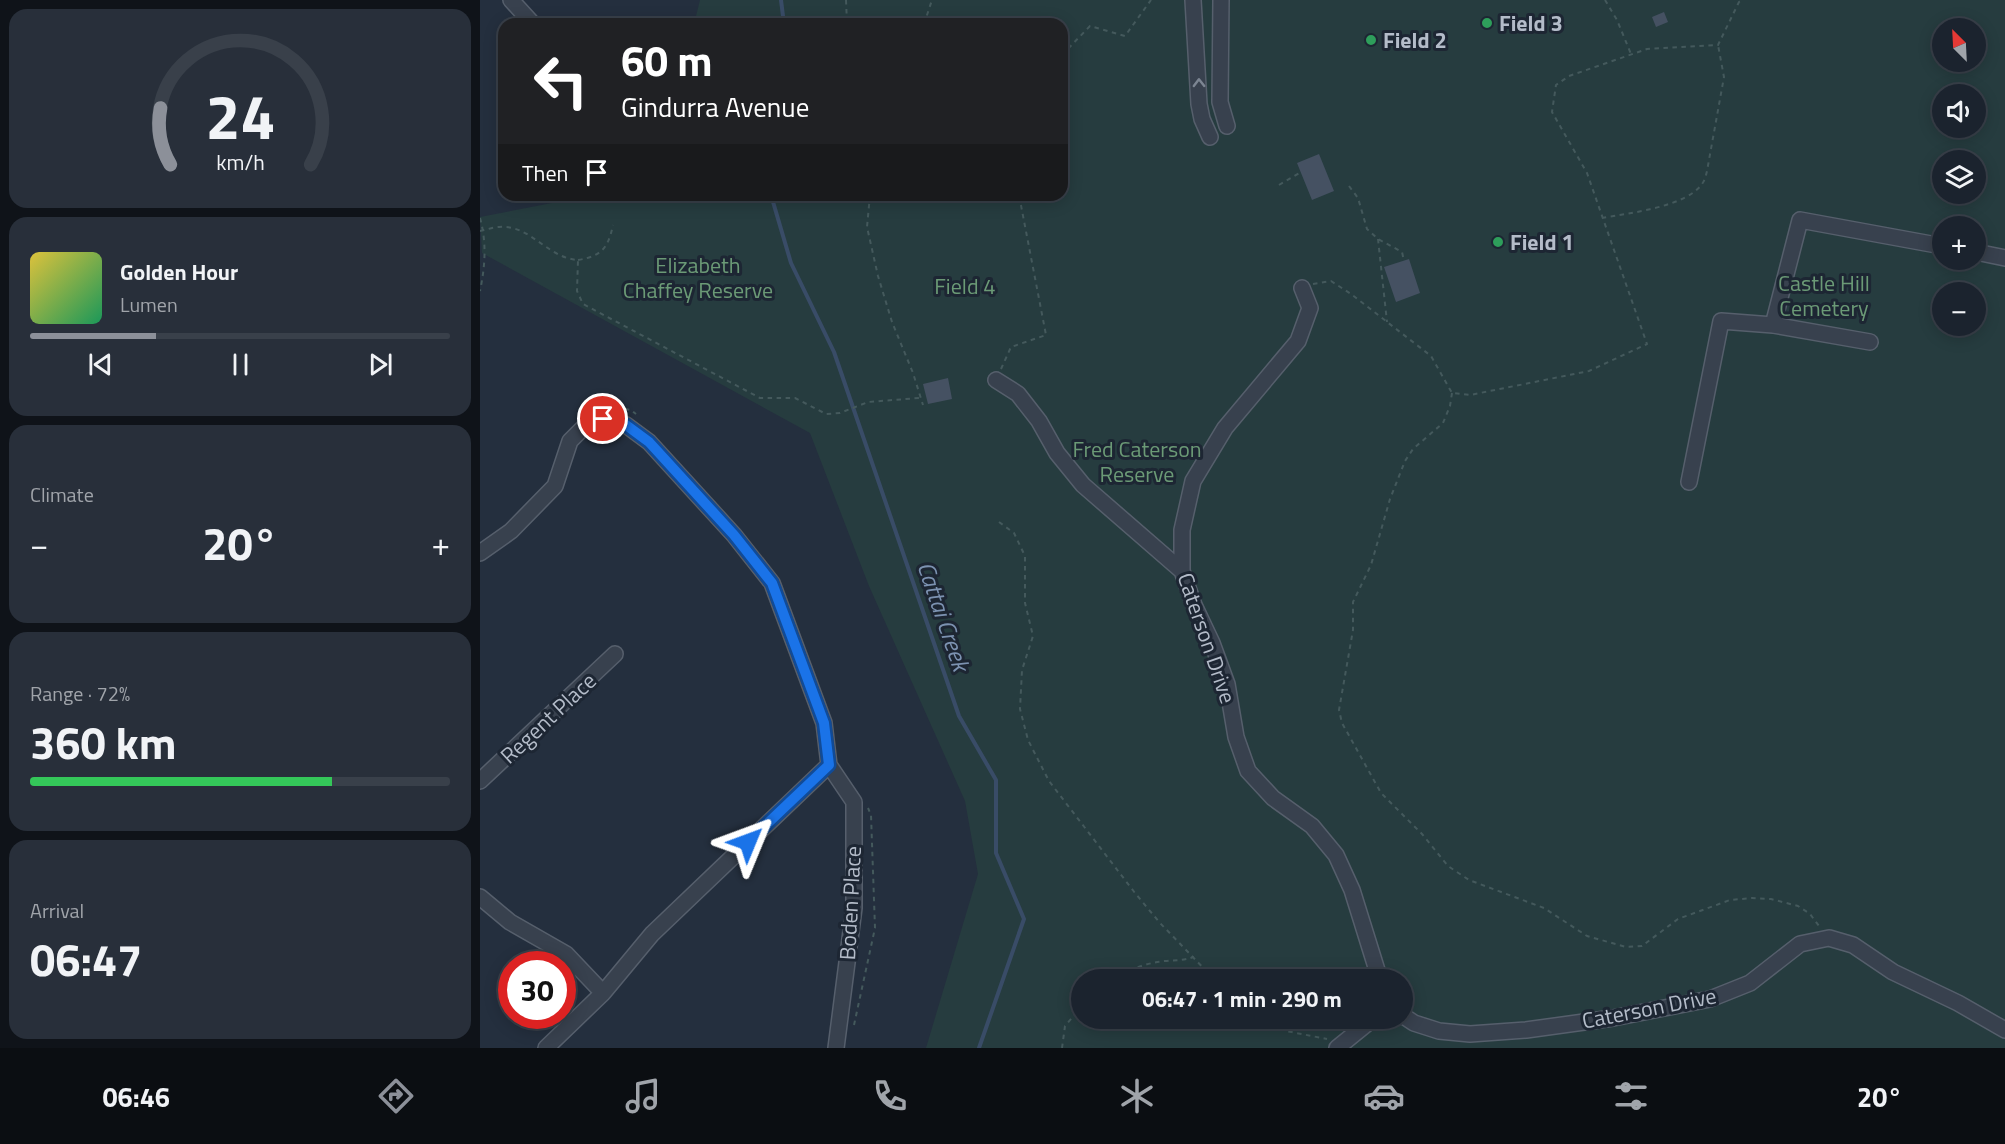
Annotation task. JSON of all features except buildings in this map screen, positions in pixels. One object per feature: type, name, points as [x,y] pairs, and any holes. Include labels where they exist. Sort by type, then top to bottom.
[{"type":"street","points":[[511,0],[528,18]]},
{"type":"street","points":[[1193,0],[1199,104],[1208,132],[1226,123],[1220,102],[1221,0]]},
{"type":"street","points":[[1197,47],[1220,48]]},
{"type":"street","points":[[1773,325],[1800,220],[1932,244]]},
{"type":"street","points":[[1986,254],[2005,258]]},
{"type":"street","name":"Caterson Drive","points":[[1302,288],[1310,308],[1298,341],[1225,428],[1193,481],[1182,530],[1182,571],[1227,684],[1236,737],[1248,771],[1273,798],[1312,826],[1336,855],[1352,890],[1377,969]]},
{"type":"street","points":[[1689,482],[1721,321],[1773,325],[1870,342]]},
{"type":"street","points":[[996,380],[1018,394],[1039,421],[1057,453],[1083,485],[1182,571]]},
{"type":"street","points":[[480,553],[511,531],[555,486],[570,441],[585,426],[603,419],[626,425],[649,442],[734,535],[772,583],[824,723],[829,765],[652,934],[603,993],[546,1048]]},
{"type":"street","name":"Regent Place","points":[[480,781],[615,654]]},
{"type":"street","name":"Boden Place","points":[[829,765],[854,802],[854,908],[836,1048]]},
{"type":"street","points":[[480,897],[510,922],[566,954],[603,993]]},
{"type":"street","points":[[1829,938],[1853,945],[1893,972],[1958,1003],[2005,1030]]},
{"type":"street","name":"Caterson Drive","points":[[1413,1022],[1439,1031],[1470,1034],[1526,1030],[1613,1018],[1710,999],[1750,983],[1800,944],[1829,938]]},
{"type":"street","points":[[1337,1047],[1360,1029]]},
{"type":"path","points":[[846,0],[847,18]]},
{"type":"path","points":[[926,18],[932,0]]},
{"type":"path","points":[[1068,49],[1090,26],[1125,36],[1150,0]]},
{"type":"path","points":[[1605,0],[1617,20],[1631,54]]},
{"type":"path","points":[[1602,218],[1672,203],[1690,195],[1703,184],[1724,77],[1718,45],[1742,0]]},
{"type":"path","points":[[1452,393],[1470,395],[1589,371],[1647,344],[1587,173],[1552,112],[1556,85],[1569,76],[1647,49],[1718,45]]},
{"type":"path","points":[[1279,185],[1301,172]]},
{"type":"path","points":[[1349,186],[1358,198],[1367,229],[1378,239],[1402,252],[1404,261]]},
{"type":"path","points":[[869,201],[867,227],[878,276],[892,322],[913,373],[922,405]]},
{"type":"path","points":[[996,380],[1011,346],[1046,335],[1019,201]]},
{"type":"path","points":[[480,218],[485,268],[480,291]]},
{"type":"path","points":[[482,231],[499,226],[518,229],[554,254],[567,260],[578,260],[589,258],[602,251],[609,242],[613,225]]},
{"type":"path","points":[[1378,239],[1387,322]]},
{"type":"path","points":[[578,260],[577,291],[583,304],[760,398],[795,398],[826,414],[840,412],[868,402],[919,398]]},
{"type":"path","points":[[1302,288],[1330,280],[1431,356],[1452,393],[1450,406],[1443,423],[1413,449],[1406,461],[1390,499],[1371,565],[1353,602],[1353,630],[1339,711],[1342,723],[1381,793],[1422,834],[1448,866],[1469,880],[1544,908],[1587,936],[1602,942],[1626,947],[1642,946],[1678,919],[1730,900],[1752,898],[1772,899],[1798,906],[1810,914],[1829,938]]},
{"type":"path","points":[[615,407],[631,410],[639,417]]},
{"type":"path","points":[[999,522],[1014,533],[1025,556],[1025,603],[1033,636],[1022,670],[1020,709],[1028,740],[1048,781],[1160,923],[1205,969]]},
{"type":"path","points":[[1132,969],[1166,961],[1180,962],[1194,957]]},
{"type":"path","points":[[1062,1048],[1065,1026],[1071,1019]]},
{"type":"path","points":[[1283,1029],[1326,1039],[1337,1047]]},
{"type":"green space","name":"Fred Caterson Reserve","points":[[700,0],[2005,0],[2005,1048],[926,1048],[978,874],[965,801],[869,586],[810,433],[482,253],[480,217],[562,201],[1068,201],[1068,18],[696,18]]},
{"type":"waterway","name":"Cattai Creek","points":[[781,0],[783,18]]},
{"type":"waterway","name":"Cattai Creek","points":[[773,201],[791,263],[834,352],[959,716],[996,780],[996,853],[1024,919],[979,1048]]},
{"type":"place","name":"Field 3","points":[[1487,23]]},
{"type":"place","name":"Field 2","points":[[1371,40]]},
{"type":"place","name":"Field 1","points":[[1498,242]]},
{"type":"route","points":[[603,419],[626,425],[649,442],[734,535],[772,583],[824,723],[829,765],[748,842]]},
{"type":"park label","name":"Elizabeth Chaffey Reserve","points":[[698,278]]},
{"type":"park label","name":"Field 4","points":[[965,286]]},
{"type":"park label","name":"Castle Hill Cemetery","points":[[1824,296]]}]
